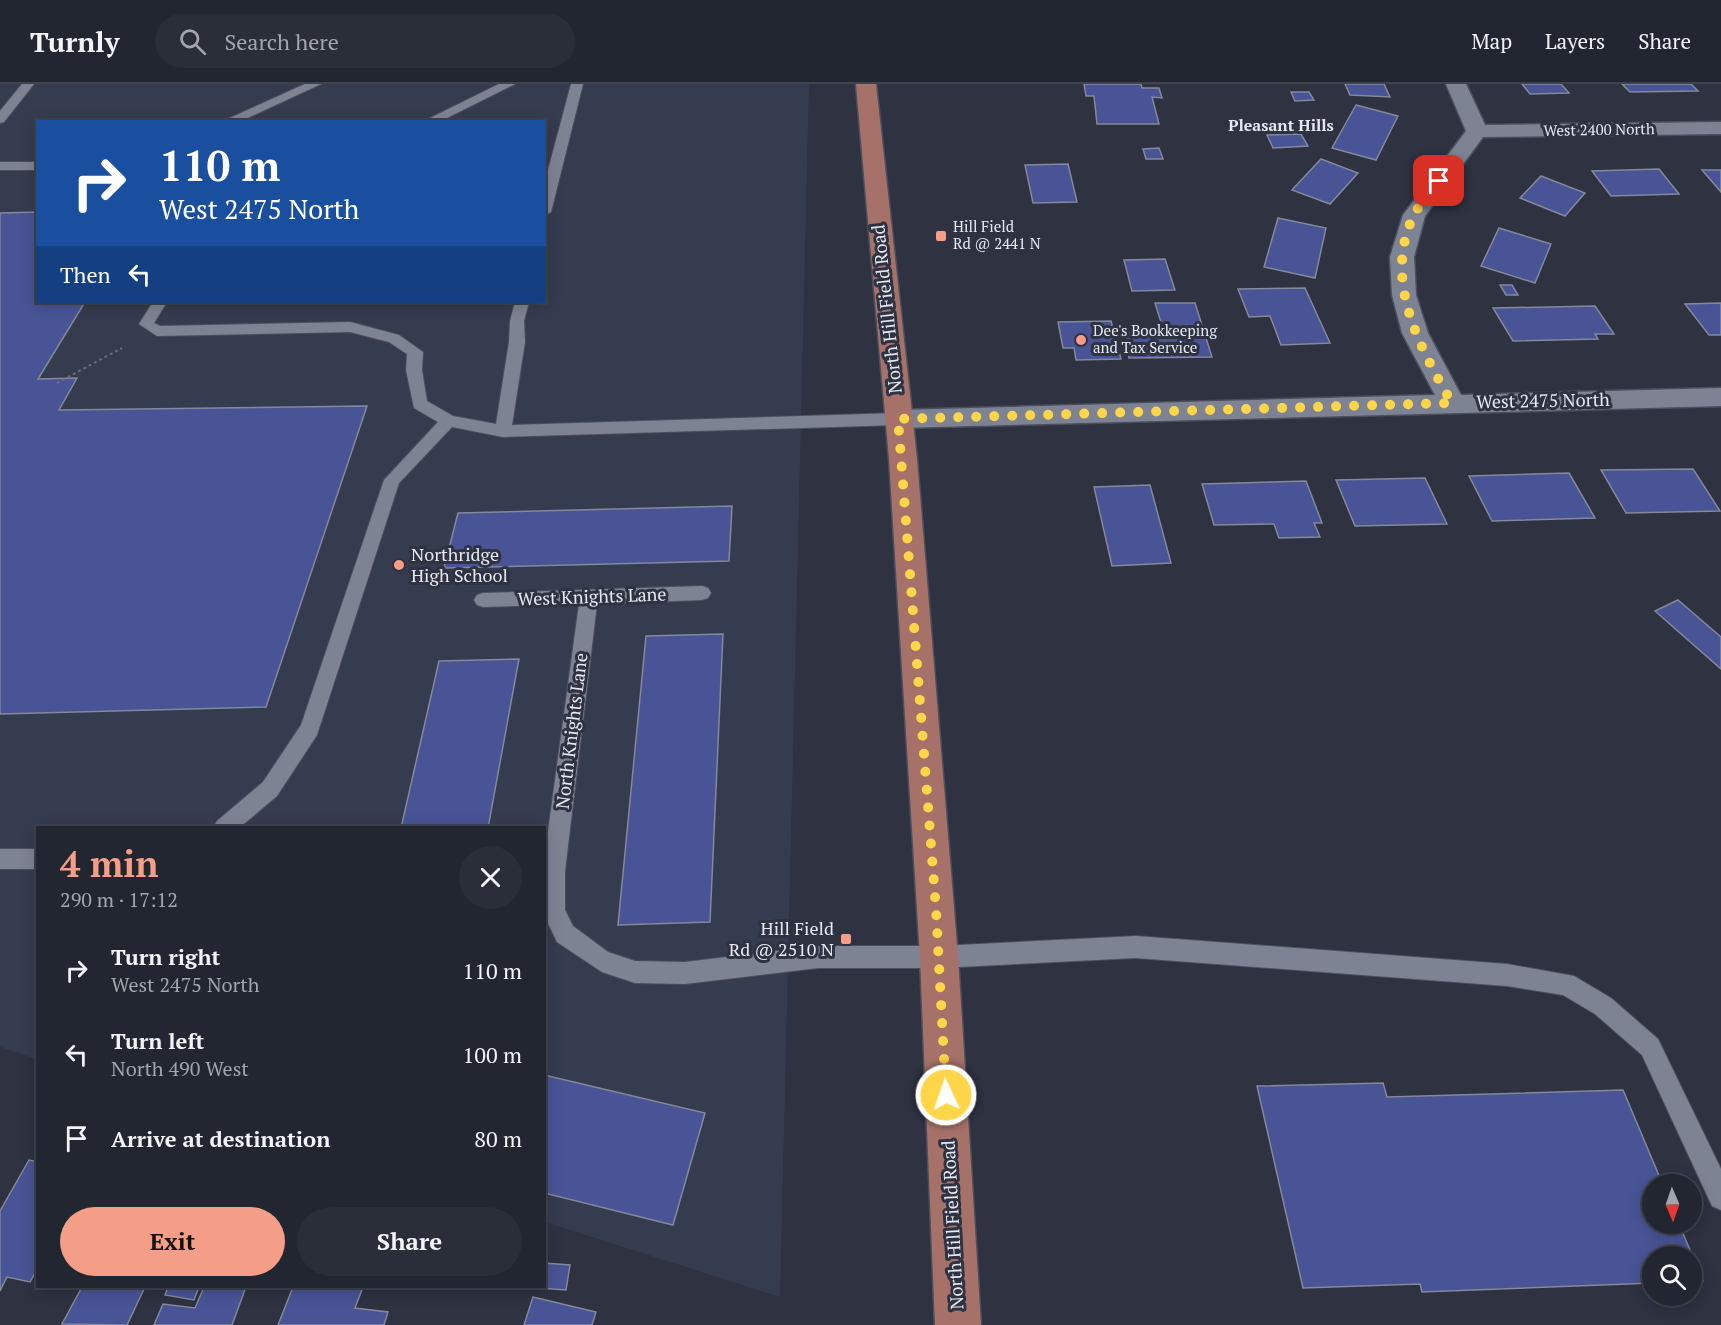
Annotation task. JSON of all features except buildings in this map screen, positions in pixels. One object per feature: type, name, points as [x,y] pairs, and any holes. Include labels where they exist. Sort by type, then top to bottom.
[{"type":"main road","name":"North Hill Field Road","points":[[866,84],[898,419],[939,957],[958,1325]]},
{"type":"street","points":[[1452,403],[1415,333],[1404,295],[1402,257],[1414,215],[1477,131],[1456,84]]},
{"type":"street","name":"West 2400 North","points":[[1477,131],[1721,128]]},
{"type":"street","name":"West 2475 North","points":[[898,419],[1721,397]]},
{"type":"lane","points":[[0,119],[28,84]]},
{"type":"lane","points":[[232,120],[315,84]]},
{"type":"lane","points":[[432,120],[509,84]]},
{"type":"lane","points":[[546,204],[577,84]]},
{"type":"lane","points":[[0,166],[36,166]]},
{"type":"lane","points":[[159,303],[146,324],[158,331],[350,327],[394,338],[415,352],[414,370],[420,404],[449,422],[503,430],[898,419]]},
{"type":"lane","points":[[503,430],[517,342],[517,321],[522,303]]},
{"type":"lane","points":[[226,826],[270,789],[310,729],[392,480],[449,422]]},
{"type":"lane","name":"West Knights Lane","points":[[483,600],[702,593]]},
{"type":"lane","name":"North Knights Lane","points":[[589,597],[554,871],[554,911],[565,934],[602,961],[635,972],[685,972],[818,957],[939,957]]},
{"type":"lane","points":[[0,860],[36,859]]},
{"type":"lane","points":[[939,957],[1136,947],[1507,975],[1566,984],[1603,1006],[1650,1047],[1721,1197]]},
{"type":"path","points":[[57,383],[122,348]]},
{"type":"shaded area","name":"Northridge High School","points":[[0,84],[809,84],[780,1297],[546,1222],[546,826],[36,826],[36,1059],[0,1047]]},
{"type":"place","name":"Hill Field Rd @ 2441 N","points":[[941,236]]},
{"type":"place","name":"Dee's Bookkeeping and Tax Service","points":[[1081,340]]},
{"type":"place","name":"Northridge High School","points":[[399,565]]},
{"type":"place","name":"Hill Field Rd @ 2510 N","points":[[846,939]]},
{"type":"district","name":"Pleasant Hills","points":[[1281,125]]},
{"type":"route","points":[[946,1095],[936,909],[903,459],[898,419],[1452,403],[1415,333],[1404,295],[1402,257],[1414,215],[1439,181]]}]
